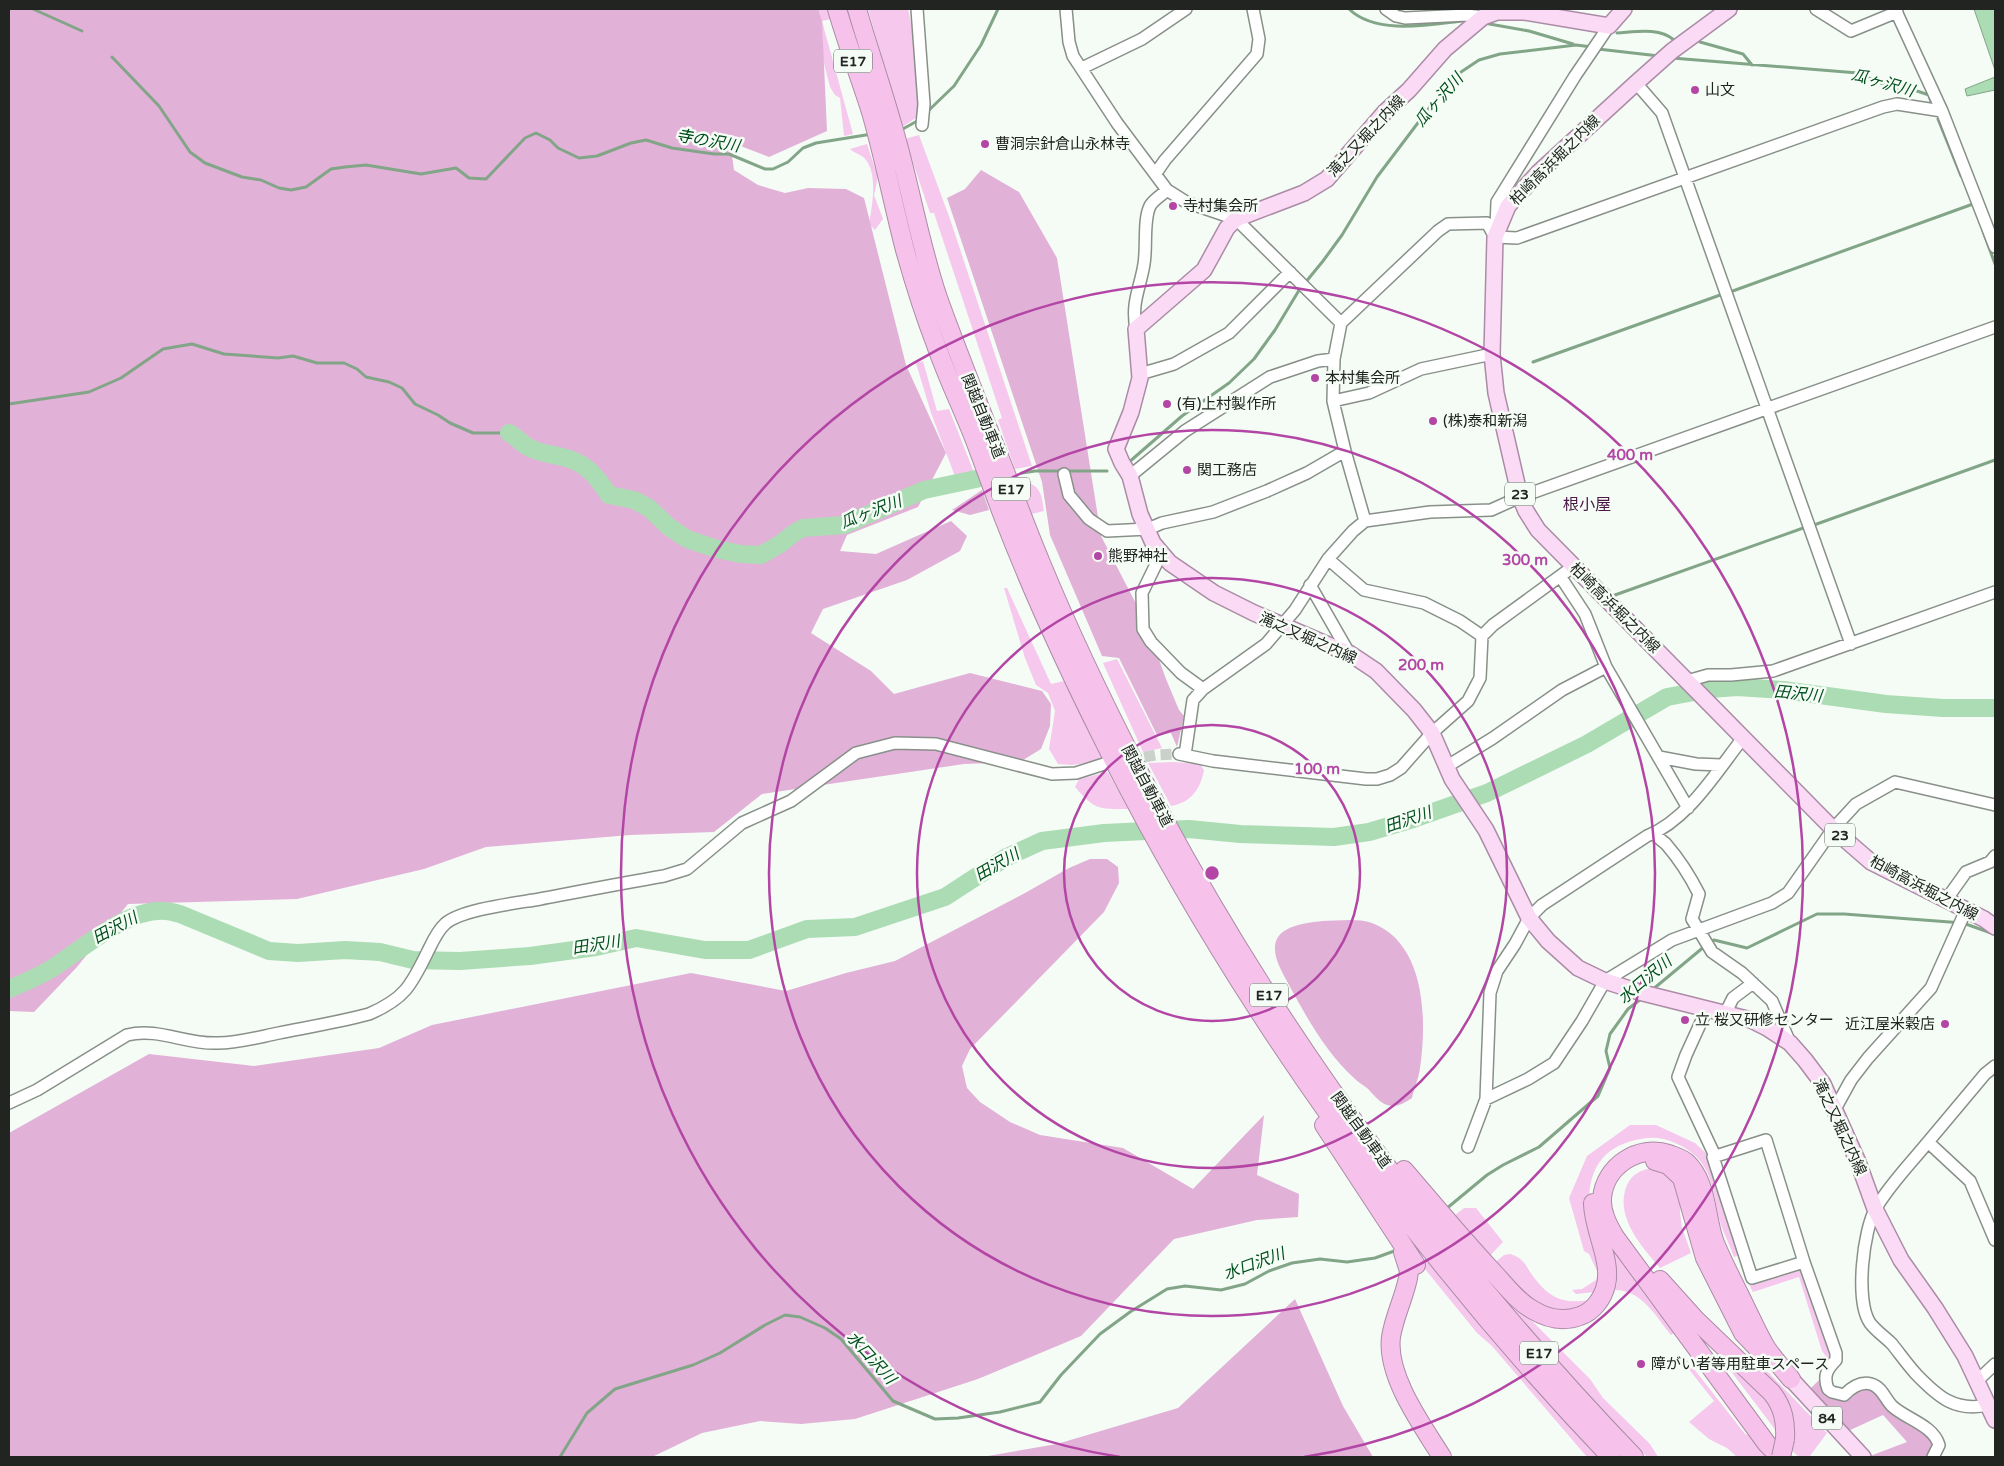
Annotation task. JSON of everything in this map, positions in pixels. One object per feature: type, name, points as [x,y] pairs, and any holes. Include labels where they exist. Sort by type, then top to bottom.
[{"type":"highway","name":"関越自動車道","points":[[837,9],[871,112],[914,282],[948,376],[1004,519],[1101,735],[1143,816],[1185,872],[1351,1117],[1381,1143],[1404,1204]]},
{"type":"highway","name":"関越自動車道","points":[[857,9],[900,150],[930,273],[968,381],[1023,520],[1065,619],[1120,734],[1161,813],[1202,919],[1276,1037],[1404,1204],[1448,1246],[1534,1348],[1634,1457]]},
{"type":"highway","points":[[1404,1204],[1448,1246],[1531,1310],[1562,1320],[1583,1315],[1594,1306],[1604,1290],[1606,1269],[1593,1205],[1595,1188],[1605,1168],[1617,1154],[1626,1148],[1648,1144],[1676,1152],[1699,1180],[1714,1241],[1767,1349],[1791,1379]]},
{"type":"highway","points":[[1650,1270],[1696,1320],[1779,1402],[1785,1419],[1786,1440],[1780,1457],[1767,1444],[1615,1237],[1605,1216],[1602,1198],[1607,1180],[1612,1172],[1626,1159],[1644,1152],[1654,1151],[1685,1161]]},
{"type":"highway","points":[[1791,1379],[1753,1345],[1736,1321],[1700,1244],[1689,1196],[1682,1178],[1668,1165],[1649,1161],[1640,1162],[1626,1170],[1616,1186],[1613,1196],[1618,1221],[1632,1245],[1748,1404],[1793,1457]]},
{"type":"highway","points":[[1404,1204],[1399,1242],[1412,1268],[1391,1336],[1390,1355],[1400,1384],[1442,1457]]},
{"type":"highway","name":"関越自動車道","points":[[1448,1246],[1492,1324],[1611,1457]]},
{"type":"main road","points":[[1609,26],[1624,9]]},
{"type":"main road","name":"柏崎高浜堀之内線","points":[[1730,9],[1659,62],[1538,173],[1508,206],[1496,237],[1492,354],[1496,392],[1520,497],[1538,530],[1833,829],[1871,862],[1966,910],[1995,927]]},
{"type":"main road","name":"滝之又堀之内線","points":[[1236,219],[1304,193],[1327,179],[1445,49],[1483,17],[1496,12],[1524,12],[1609,26]]},
{"type":"main road","points":[[1136,329],[1204,270],[1227,228],[1236,219]]},
{"type":"main road","name":"滝之又堀之内線","points":[[1136,329],[1136,352],[1140,374],[1131,412],[1116,449],[1130,476],[1140,514],[1153,543],[1161,554],[1170,563],[1214,593],[1282,625],[1350,653],[1376,671],[1414,710],[1432,733],[1449,773],[1481,823],[1528,918],[1578,968],[1639,992],[1751,1020],[1768,1028],[1790,1043],[1824,1084],[1858,1162],[1875,1209],[1901,1260],[1935,1308],[1977,1381],[1995,1420]]},
{"type":"main road","name":"84","points":[[1791,1379],[1863,1457]]},
{"type":"street","points":[[917,9],[924,108],[922,123]]},
{"type":"street","points":[[1066,9],[1069,42],[1073,56],[1117,123],[1168,190],[1186,202],[1236,219],[1341,323]]},
{"type":"street","points":[[1156,174],[1164,160],[1257,54],[1259,39],[1252,9]]},
{"type":"street","points":[[1386,9],[1396,16],[1405,18],[1467,15],[1483,17]]},
{"type":"street","points":[[1816,9],[1851,31],[1896,10],[1942,111],[1995,247]]},
{"type":"street","points":[[1082,68],[1142,39],[1182,10]]},
{"type":"street","points":[[1496,237],[1497,202],[1609,26]]},
{"type":"street","points":[[1636,83],[1662,113],[1851,644]]},
{"type":"street","points":[[1496,237],[1517,238],[1883,107],[1897,104],[1942,111]]},
{"type":"street","points":[[1136,329],[1133,314],[1136,293],[1144,264],[1148,212],[1151,204],[1168,190]]},
{"type":"street","points":[[1366,521],[1345,451],[1333,401],[1334,359],[1341,323],[1438,231],[1448,224],[1487,223],[1496,237]]},
{"type":"street","points":[[1140,374],[1174,364],[1229,333],[1290,272]]},
{"type":"street","points":[[1574,566],[1493,625],[1482,636],[1480,678],[1476,688],[1468,700],[1432,733],[1401,768],[1390,775],[1376,779],[1213,761],[1182,755],[1194,700],[1203,689],[1266,644],[1294,610],[1328,558],[1353,531],[1366,521],[1430,512],[1491,510],[1520,497],[1995,328]]},
{"type":"street","points":[[1333,401],[1369,393],[1421,369],[1492,354]]},
{"type":"street","points":[[1130,476],[1185,431],[1270,377],[1318,361],[1334,359]]},
{"type":"street","points":[[1064,474],[1069,495],[1089,519],[1107,531],[1148,529],[1162,523],[1214,512],[1240,502],[1307,472],[1345,451]]},
{"type":"street","points":[[1161,554],[1142,593],[1143,629],[1151,642],[1181,673],[1203,689]]},
{"type":"street","points":[[1328,558],[1364,590],[1424,603],[1460,621],[1482,636]]},
{"type":"street","points":[[1560,576],[1585,614],[1606,667],[1688,808]]},
{"type":"street","points":[[1310,586],[1350,653]]},
{"type":"street","points":[[1690,683],[1708,675],[1773,671],[1995,592]]},
{"type":"street","points":[[1449,773],[1493,738],[1562,690],[1606,667]]},
{"type":"street","points":[[1468,1147],[1486,1099],[1490,993],[1497,971],[1515,944],[1528,918],[1554,896],[1656,832],[1688,808],[1743,738]]},
{"type":"street","points":[[9,1103],[37,1090],[127,1035],[139,1032],[151,1032],[204,1043],[219,1044],[369,1014],[387,1006],[405,992],[432,943],[445,924],[453,918],[484,909],[664,876],[688,869],[742,823],[792,801],[856,753],[895,743],[936,744],[1052,774],[1076,773],[1104,764]]},
{"type":"street","points":[[1659,756],[1696,764],[1721,765]]},
{"type":"street","points":[[1486,1099],[1554,1064],[1582,1021],[1605,980],[1672,940],[1697,929],[1712,926],[1772,903],[1788,893],[1833,829],[1856,804],[1894,782],[1995,805]]},
{"type":"street","points":[[1656,832],[1657,837],[1665,843],[1688,872],[1699,894],[1692,919],[1697,929],[1712,952],[1742,973],[1772,1001],[1790,1043]]},
{"type":"street","points":[[1946,900],[1966,872],[1990,862],[1995,856]]},
{"type":"street","points":[[1835,1109],[1851,1080],[1868,1058],[1931,988],[1966,910]]},
{"type":"street","points":[[1725,1014],[1733,998],[1753,983]]},
{"type":"street","points":[[1707,1009],[1678,1077],[1715,1156],[1713,1157],[1752,1278],[1804,1262]]},
{"type":"street","points":[[1988,1405],[1968,1408],[1948,1402],[1927,1386],[1902,1360],[1892,1344],[1870,1323],[1865,1312],[1862,1284],[1863,1257],[1875,1209],[1985,1074],[1995,1066]]},
{"type":"street","points":[[1715,1156],[1766,1140],[1804,1262],[1836,1353],[1836,1360],[1828,1368],[1825,1375],[1828,1389],[1844,1395],[1857,1385],[1869,1383],[1880,1389],[1893,1406],[1938,1439],[1939,1445],[1934,1457]]},
{"type":"street","points":[[1928,1142],[1970,1181],[1995,1240]]},
{"type":"street","points":[[1977,1381],[1995,1364]]},
{"type":"shaded area","points":[[9,9],[818,9],[822,21],[827,131],[769,157],[730,142],[734,170],[758,185],[785,193],[808,188],[846,189],[864,198],[906,365],[946,453],[918,507],[847,535],[840,551],[876,554],[951,521],[967,536],[960,551],[907,580],[823,609],[811,633],[871,671],[894,694],[970,673],[1042,691],[1051,704],[1050,726],[1041,749],[1020,762],[964,764],[762,794],[714,832],[630,835],[486,847],[424,869],[297,899],[128,904],[77,967],[34,1012],[9,1011]]},
{"type":"shaded area","points":[[810,9],[828,9],[831,19],[822,21],[853,134],[844,136],[840,98],[835,95],[830,87]]},
{"type":"shaded area","points":[[868,9],[908,9],[920,68],[919,116],[902,127]]},
{"type":"shaded area","points":[[1974,9],[1995,9],[1995,70]]},
{"type":"shaded area","points":[[1995,77],[1995,90],[1967,96],[1965,89]]},
{"type":"shaded area","points":[[919,135],[950,219],[1032,466],[1015,469],[998,420],[1002,418],[934,213],[930,213],[905,139]]},
{"type":"shaded area","points":[[867,144],[878,177],[874,195],[883,219],[875,230],[869,224],[873,191],[870,167],[865,158],[850,149]]},
{"type":"shaded area","points":[[981,170],[1019,192],[1057,258],[1101,536],[1145,621],[1166,679],[1179,710],[1184,716],[1177,747],[1171,733],[1157,735],[1119,658],[1102,656],[1050,535],[1042,482],[947,198],[965,189]]},
{"type":"shaded area","points":[[923,361],[937,411],[949,409],[975,475],[956,479],[931,413],[916,363]]},
{"type":"shaded area","points":[[1029,483],[1039,491],[1044,511],[1032,514],[1020,484]]},
{"type":"shaded area","points":[[982,490],[989,510],[970,515],[952,510]]},
{"type":"shaded area","points":[[1004,588],[1007,588],[1051,684],[1064,681],[1103,761],[1072,765],[1058,764],[1049,749],[1055,711],[1048,693],[1036,685],[1025,658]]},
{"type":"shaded area","points":[[1117,659],[1162,748],[1143,752],[1103,663]]},
{"type":"shaded area","points":[[1148,763],[1200,764],[1204,770],[1198,789],[1194,794],[1184,802],[1171,806]]},
{"type":"shaded area","points":[[1108,772],[1128,809],[1098,807],[1075,787],[1079,779]]},
{"type":"shaded area","points":[[1090,859],[1107,859],[1118,867],[1119,883],[1104,912],[970,1049],[962,1066],[967,1088],[980,1102],[1010,1122],[1040,1135],[1123,1148],[1193,1189],[1264,1115],[1257,1175],[1299,1194],[1298,1217],[1257,1220],[1174,1239],[1081,1336],[978,1379],[855,1419],[801,1424],[760,1421],[702,1433],[652,1457],[9,1457],[9,1133],[149,1054],[254,1066],[379,1048],[432,1025],[691,973],[786,991],[895,961],[1069,868]]},
{"type":"shaded area","points":[[1354,920],[1372,923],[1390,933],[1403,947],[1413,965],[1419,985],[1422,1007],[1422,1049],[1419,1072],[1412,1098],[1400,1104],[1391,1106],[1381,1102],[1335,1058],[1310,1022],[1279,966],[1275,946],[1281,934],[1294,926],[1322,921]]},
{"type":"shaded area","points":[[1630,1125],[1656,1125],[1695,1143],[1709,1156],[1740,1255],[1734,1257],[1721,1225],[1709,1177],[1698,1158],[1688,1150],[1668,1140],[1649,1138],[1637,1140],[1623,1144],[1608,1153],[1602,1158],[1594,1172],[1590,1189],[1589,1209],[1598,1257],[1599,1268],[1598,1280],[1594,1292],[1576,1294],[1572,1290],[1582,1289],[1596,1280],[1598,1273],[1589,1254],[1584,1251],[1569,1198],[1587,1156]]},
{"type":"shaded area","points":[[1652,1168],[1672,1177],[1681,1200],[1682,1228],[1691,1253],[1660,1268],[1632,1230],[1624,1208],[1624,1197],[1631,1178],[1637,1173]]},
{"type":"shaded area","points":[[1464,1208],[1476,1208],[1503,1242],[1488,1258],[1451,1218]]},
{"type":"shaded area","points":[[1605,1233],[1639,1286],[1674,1333],[1671,1335],[1641,1299],[1625,1291],[1615,1290],[1617,1282],[1613,1276]]},
{"type":"shaded area","points":[[1510,1254],[1522,1261],[1542,1287],[1555,1297],[1570,1301],[1590,1300],[1586,1306],[1564,1313],[1531,1302],[1493,1264],[1504,1255]]},
{"type":"shaded area","points":[[1429,1257],[1541,1394],[1598,1457],[1587,1457],[1492,1346],[1477,1333],[1425,1269],[1422,1262]]},
{"type":"shaded area","points":[[1801,1266],[1833,1357],[1830,1362],[1822,1351],[1799,1277],[1753,1292],[1748,1283]]},
{"type":"shaded area","points":[[1498,1287],[1590,1379],[1603,1398],[1650,1444],[1658,1457],[1647,1457],[1555,1358],[1496,1290]]},
{"type":"shaded area","points":[[1295,1299],[1343,1406],[1373,1457],[982,1457],[1057,1444],[1178,1408]]},
{"type":"shaded area","points":[[1708,1341],[1769,1404],[1774,1413],[1777,1432]]},
{"type":"shaded area","points":[[1687,1360],[1745,1434],[1750,1436],[1769,1457],[1737,1457],[1727,1448],[1709,1439],[1689,1422],[1714,1401],[1684,1363]]},
{"type":"shaded area","points":[[1755,1368],[1760,1368],[1769,1373],[1827,1433],[1811,1457],[1799,1457],[1790,1449]]},
{"type":"shaded area","points":[[1821,1378],[1825,1394],[1833,1398],[1845,1398],[1857,1391],[1870,1388],[1934,1441],[1929,1457],[1870,1456],[1907,1442],[1883,1415],[1848,1431],[1811,1388]]},
{"type":"waterway","points":[[33,9],[82,31]]},
{"type":"waterway","name":"寺の沢川","points":[[927,112],[954,86],[981,45],[998,9]]},
{"type":"waterway","name":"寺の沢川","points":[[1349,9],[1360,17],[1388,25],[1418,26],[1462,21]]},
{"type":"waterway","name":"寺の沢川","points":[[1484,23],[1529,31],[1573,44]]},
{"type":"waterway","points":[[1617,33],[1654,32],[1661,33],[1674,40]]},
{"type":"waterway","points":[[1700,42],[1743,54],[1752,65]]},
{"type":"waterway","name":"瓜ヶ沢川","points":[[1305,283],[1342,235],[1377,177],[1442,91],[1461,72],[1479,60],[1500,54],[1576,45],[1592,47]]},
{"type":"waterway","name":"瓜ヶ沢川","points":[[1598,49],[1659,56]]},
{"type":"waterway","points":[[112,57],[159,106],[190,152],[205,163],[242,177],[261,180],[279,188],[291,190],[306,187],[331,169],[366,165],[421,174],[456,168],[469,178],[486,179],[525,138],[536,133],[550,140],[558,148],[579,158],[597,156],[631,143],[646,140],[672,148],[714,154],[729,154],[765,169],[773,169],[788,162],[803,148],[816,143],[872,134]]},
{"type":"waterway","name":"瓜ヶ沢川","points":[[1672,58],[1858,73],[1894,89],[1914,90],[1929,95],[1931,102]]},
{"type":"waterway","points":[[1938,119],[1961,176]]},
{"type":"waterway","name":"寺の沢川","points":[[901,130],[919,120]]},
{"type":"waterway","points":[[1730,292],[1973,204]]},
{"type":"waterway","points":[[1983,231],[1995,264]]},
{"type":"waterway","name":"瓜ヶ沢川","points":[[1128,463],[1182,416],[1229,383],[1254,359],[1275,330],[1301,287]]},
{"type":"waterway","points":[[1533,362],[1723,294]]},
{"type":"waterway","points":[[9,404],[89,392],[121,378],[163,349],[192,344],[224,354],[278,358],[293,356],[317,363],[344,363],[357,369],[366,377],[389,382],[402,388],[415,404],[473,433],[509,433]]},
{"type":"waterway","name":"瓜ヶ沢川","points":[[509,433],[531,449],[567,458],[582,465],[594,475],[609,495],[634,500],[649,508],[669,527],[687,539],[717,549],[741,554],[761,555],[803,528],[844,525],[924,490],[976,479]]},
{"type":"waterway","points":[[1814,525],[1995,460]]},
{"type":"waterway","name":"瓜ヶ沢川","points":[[1022,473],[1035,471],[1107,471]]},
{"type":"waterway","points":[[1615,595],[1806,527]]},
{"type":"waterway","name":"田沢川","points":[[9,989],[48,971],[96,937],[124,921],[138,915],[167,911],[180,914],[269,951],[298,953],[345,950],[380,952],[413,960],[460,961],[530,956],[596,947],[636,938],[705,950],[749,950],[807,929],[855,927],[945,897],[1005,858],[1042,841],[1104,833],[1189,829],[1240,834],[1334,837],[1369,832],[1487,793],[1587,744],[1667,697],[1710,689],[1737,687],[1783,690],[1886,704],[1943,708],[1995,708]]},
{"type":"waterway","name":"水口沢川","points":[[1710,943],[1714,940],[1747,948],[1817,914],[1844,914],[1963,923],[1994,934]]},
{"type":"waterway","name":"水口沢川","points":[[1652,990],[1705,946]]},
{"type":"waterway","name":"水口沢川","points":[[1446,1209],[1487,1175],[1539,1147],[1598,1096],[1610,1068],[1606,1051],[1610,1034],[1628,1009],[1641,999]]},
{"type":"waterway","name":"水口沢川","points":[[560,1457],[587,1413],[615,1389],[693,1365],[720,1353],[785,1315],[800,1317],[825,1328],[841,1339],[893,1401],[935,1419],[958,1418],[1000,1412],[1040,1402],[1061,1375],[1100,1334],[1130,1312],[1167,1289],[1185,1286],[1221,1290],[1245,1284],[1269,1271],[1292,1263],[1320,1259],[1347,1262],[1375,1258],[1397,1250]]},
{"type":"tunnel","points":[[1128,760],[1156,755],[1179,754]]},
{"type":"place","name":"山文","points":[[1695,90]]},
{"type":"place","name":"曹洞宗針倉山永林寺","points":[[985,144]]},
{"type":"place","name":"寺村集会所","points":[[1173,206]]},
{"type":"place","name":"本村集会所","points":[[1315,378]]},
{"type":"place","name":"(有)上村製作所","points":[[1167,404]]},
{"type":"place","name":"(株)泰和新潟","points":[[1433,421]]},
{"type":"place","name":"関工務店","points":[[1187,470]]},
{"type":"place","name":"熊野神社","points":[[1098,556]]},
{"type":"place","name":"立 桜又研修センター","points":[[1685,1020]]},
{"type":"place","name":"近江屋米穀店","points":[[1945,1024]]},
{"type":"place","name":"障がい者等用駐車スペース","points":[[1641,1364]]},
{"type":"district","name":"根小屋","points":[[1587,505]]}]
